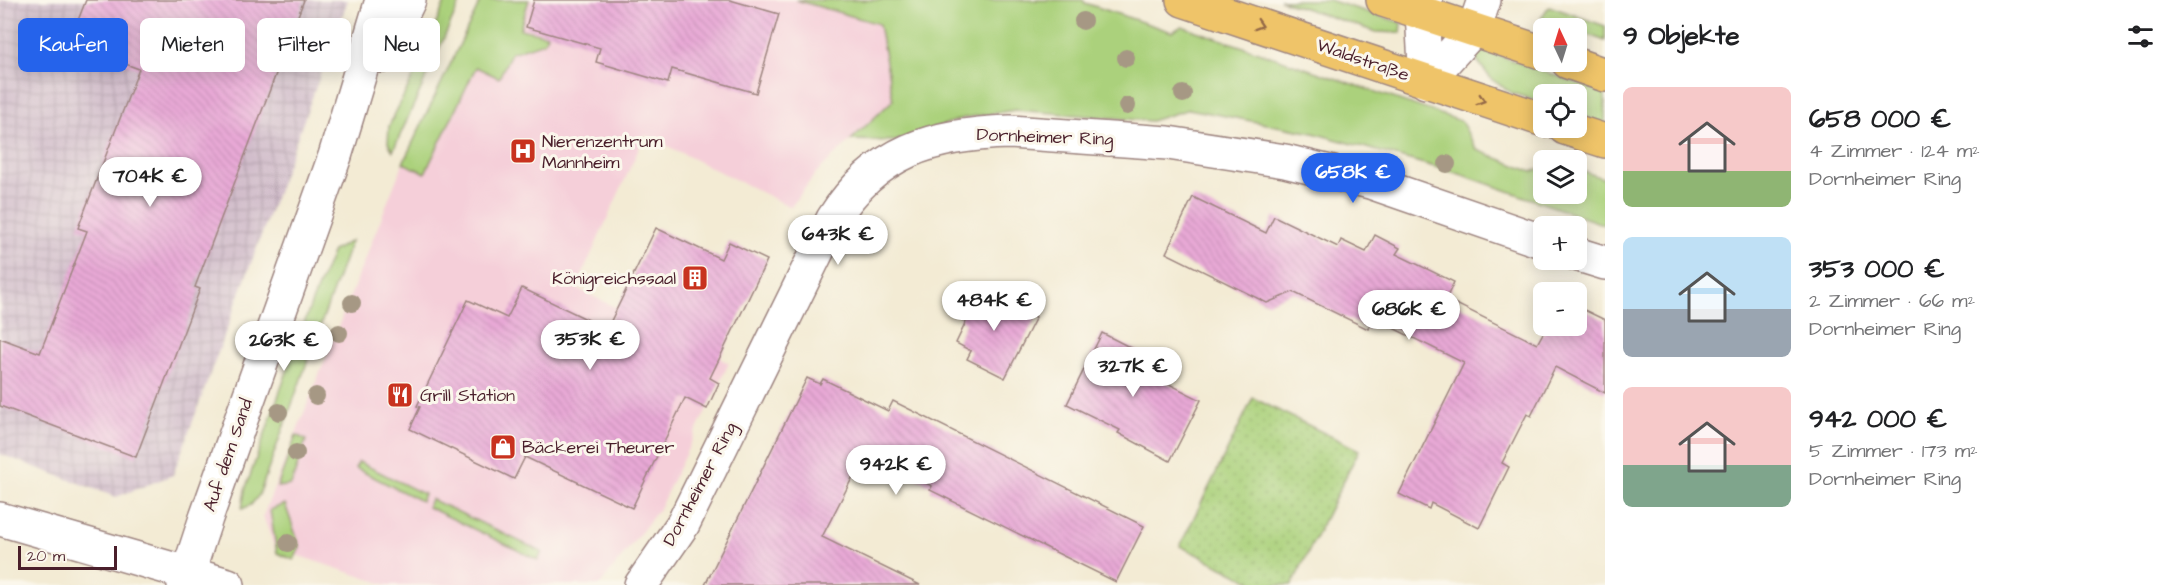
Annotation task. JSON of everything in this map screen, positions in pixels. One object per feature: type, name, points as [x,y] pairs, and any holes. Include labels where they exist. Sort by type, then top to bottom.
[{"type":"main road","name":"Waldstraße","points":[[1184,0],[1533,116]]},
{"type":"main road","points":[[1383,0],[1479,15],[1533,47]]},
{"type":"main road","points":[[1587,69],[1605,75]]},
{"type":"main road","points":[[1587,135],[1605,141]]},
{"type":"street","name":"Auf dem Sand","points":[[186,579],[335,156],[382,0]]},
{"type":"street","name":"Auf dem Sand","points":[[335,156],[409,0]]},
{"type":"street","points":[[1424,6],[1425,81]]},
{"type":"street","points":[[1425,81],[1479,15]]},
{"type":"street","name":"Dornheimer Ring","points":[[641,585],[683,524],[833,219],[862,181],[907,151],[943,139],[1010,132],[1168,143],[1285,161],[1370,182],[1533,238]]},
{"type":"street","points":[[1587,257],[1605,263]]},
{"type":"street","points":[[0,519],[186,579],[228,585]]},
{"type":"shaded area","points":[[0,0],[348,0],[341,18],[257,18],[257,72],[321,72],[173,475],[116,497],[0,454]]},
{"type":"shaded area","points":[[481,0],[796,0],[879,24],[893,100],[816,173],[791,207],[645,135],[576,288],[729,363],[659,509],[600,585],[387,585],[275,548],[263,516],[403,163]]},
{"type":"green space","points":[[446,0],[461,0],[440,47],[438,18]]},
{"type":"green space","points":[[481,0],[529,0],[520,29],[547,35],[544,42],[511,53],[499,78],[476,67],[425,173],[403,163]]},
{"type":"green space","points":[[796,0],[1083,0],[1085,3],[1172,32],[1182,26],[1461,121],[1477,150],[1533,172],[1533,200],[1460,174],[1313,133],[1189,109],[1151,121],[1015,110],[964,118],[896,141],[851,140],[893,100],[879,24]]},
{"type":"green space","points":[[1280,0],[1329,0],[1402,23],[1401,33],[1376,32]]},
{"type":"green space","points":[[1549,6],[1583,18],[1541,18]]},
{"type":"green space","points":[[1587,20],[1605,26],[1605,41],[1587,35]]},
{"type":"green space","points":[[1472,46],[1533,68],[1533,72],[1546,72],[1580,84],[1533,84],[1533,100],[1512,93],[1491,79],[1470,51]]},
{"type":"green space","points":[[415,72],[429,72],[393,151],[388,143],[389,126]]},
{"type":"green space","points":[[1587,87],[1605,93],[1605,124],[1587,118]]},
{"type":"green space","points":[[1587,173],[1605,179],[1605,225],[1587,219],[1587,216],[1579,216],[1545,204],[1587,204]]},
{"type":"green space","points":[[351,241],[259,495],[251,505],[242,509],[245,490],[311,304],[333,251]]},
{"type":"green space","points":[[1253,398],[1359,450],[1292,585],[1258,585],[1180,546]]},
{"type":"green space","points":[[296,435],[306,440],[291,485],[277,487]]},
{"type":"green space","points":[[359,462],[424,494],[421,501],[355,468]]},
{"type":"green space","points":[[431,499],[542,552],[538,560],[428,507]]},
{"type":"green space","points":[[285,504],[300,547],[294,560],[277,553],[270,510]]},
{"type":"building","points":[[86,0],[304,0],[297,18],[257,18],[257,72],[277,72],[195,287],[200,289],[136,457],[0,406],[0,338],[40,353],[87,231],[78,228],[139,69],[128,65],[128,18],[79,18]]},
{"type":"building","points":[[534,0],[730,0],[779,14],[756,93],[672,69],[668,83],[596,62],[600,48],[526,27]]},
{"type":"building","points":[[1193,197],[1266,233],[1274,216],[1338,247],[1341,240],[1366,252],[1375,235],[1400,248],[1396,254],[1454,282],[1446,299],[1537,344],[1541,336],[1587,336],[1587,311],[1605,320],[1605,393],[1555,367],[1531,416],[1527,414],[1502,463],[1509,467],[1479,528],[1431,503],[1429,509],[1399,494],[1464,363],[1373,318],[1368,329],[1293,292],[1267,303],[1166,253]]},
{"type":"building","points":[[656,228],[721,259],[729,242],[767,260],[710,378],[719,383],[707,409],[685,398],[632,508],[525,457],[514,479],[410,429],[420,407],[417,406],[468,300],[507,318],[522,288],[607,329]]},
{"type":"building","points":[[982,290],[1036,317],[1005,378],[967,359],[971,351],[956,343],[966,322],[960,319],[971,296],[977,299]]},
{"type":"building","points":[[1102,333],[1155,360],[1149,374],[1201,400],[1170,461],[1118,433],[1120,430],[1067,404]]},
{"type":"building","points":[[807,378],[820,384],[823,379],[888,411],[893,401],[1144,526],[1116,582],[930,490],[932,486],[865,453],[822,537],[920,585],[705,585]]},
{"type":"place","name":"Nierenzentrum Mannheim","points":[[523,151]]},
{"type":"place","name":"Königreichssaal","points":[[695,278]]},
{"type":"place","name":"Grill Station","points":[[400,395]]},
{"type":"place","name":"Bäckerei Theurer","points":[[503,447]]}]
